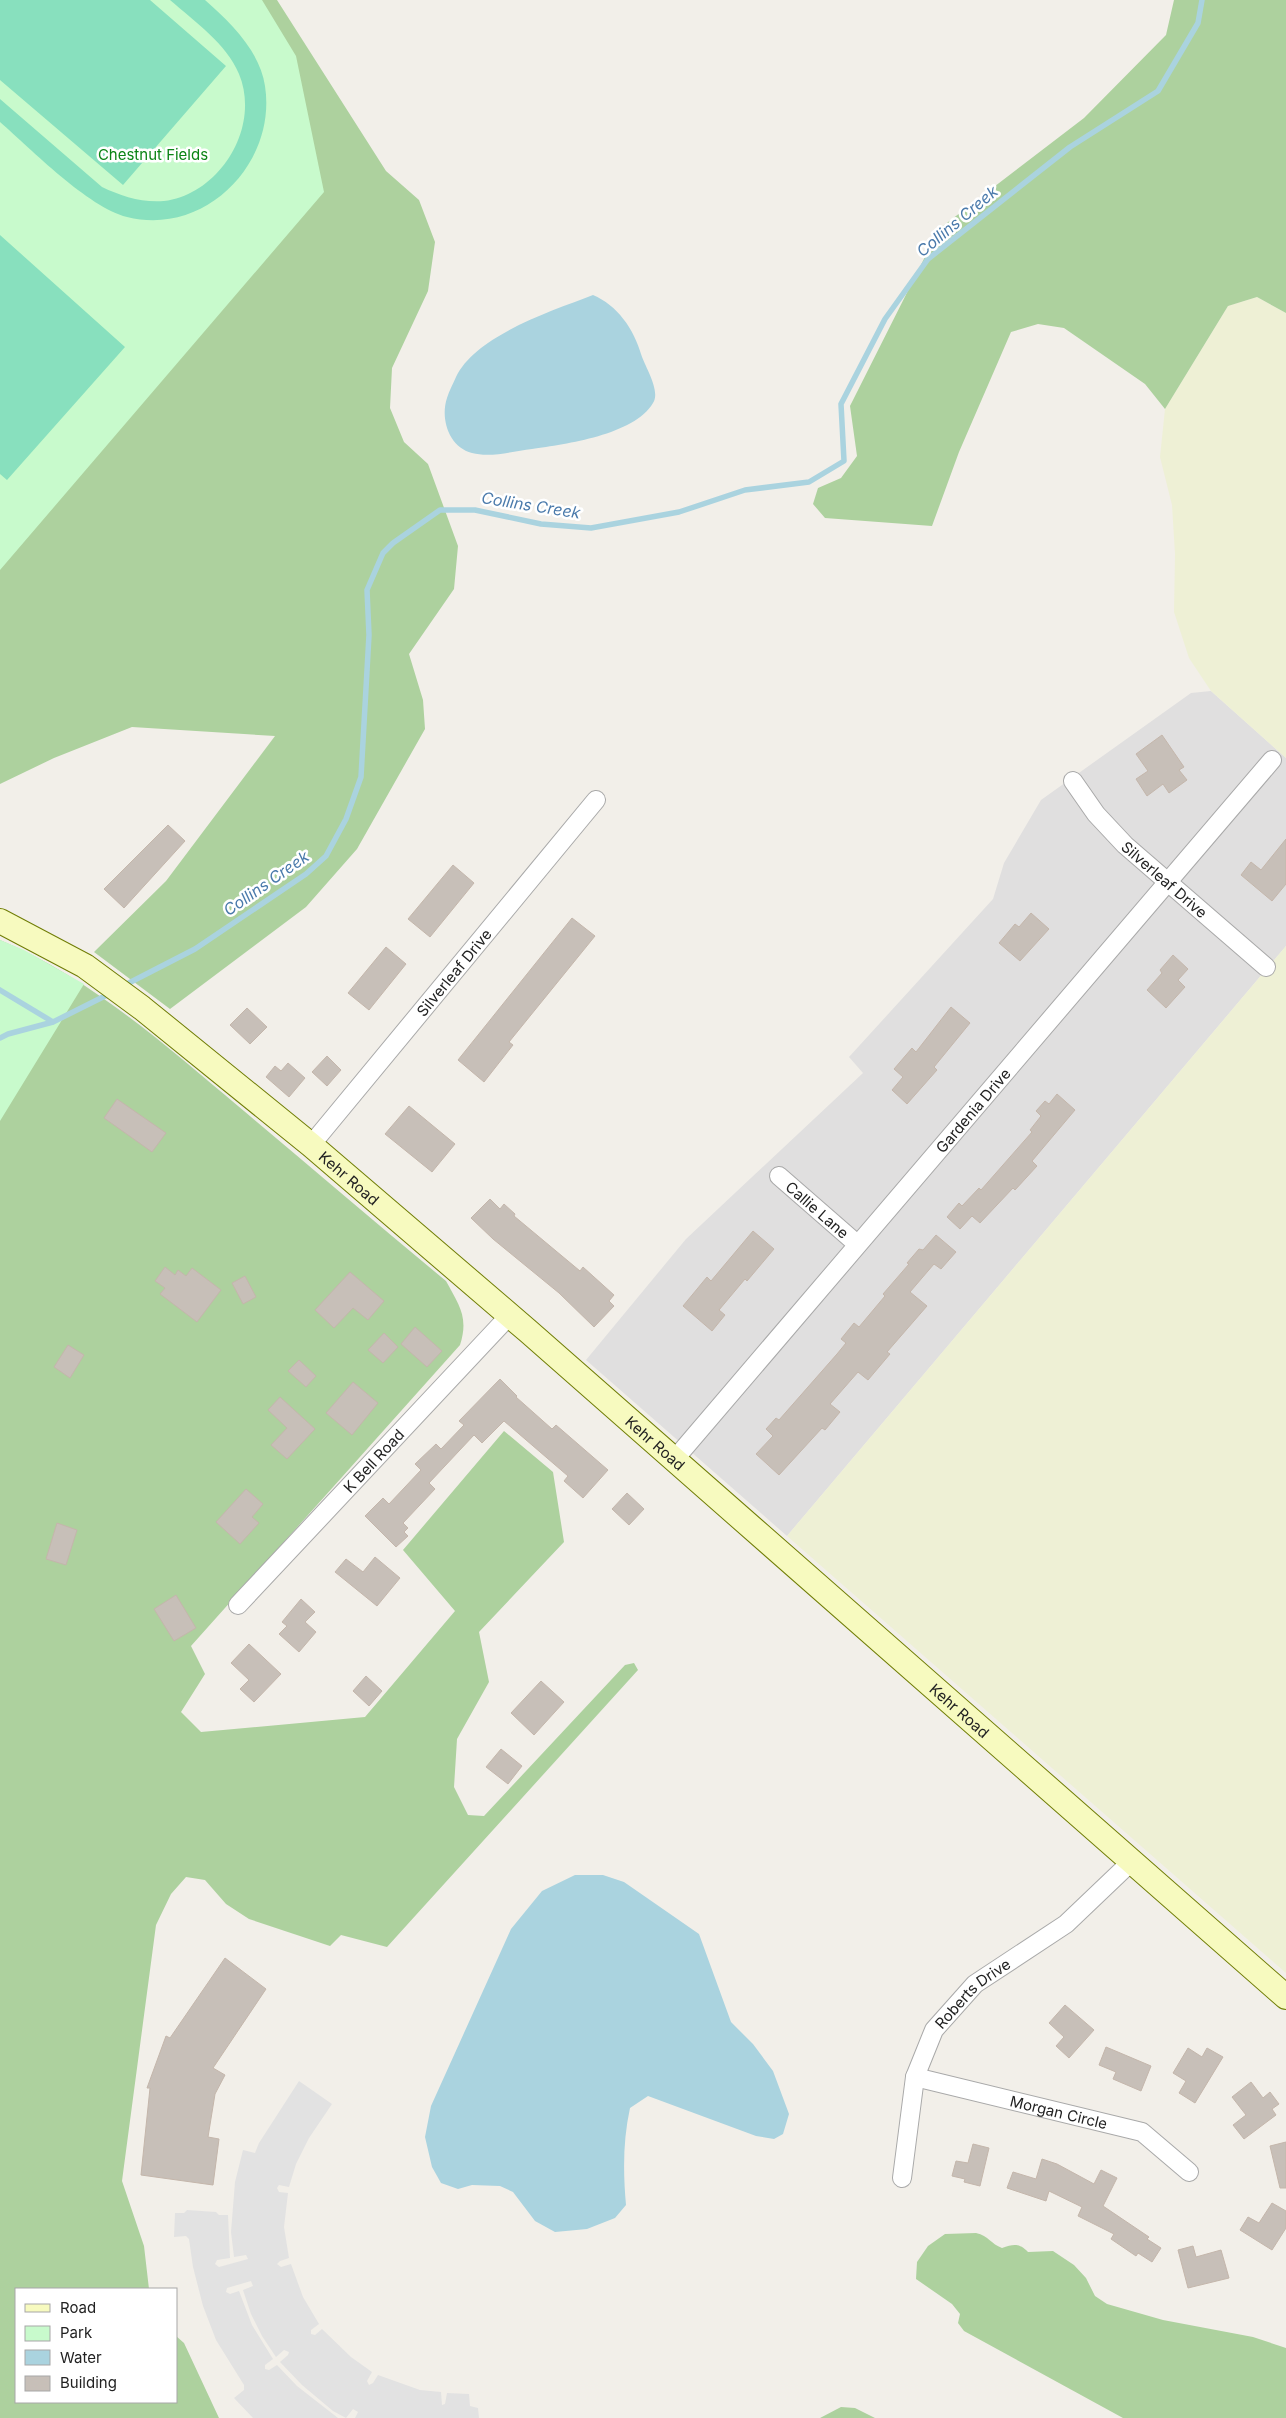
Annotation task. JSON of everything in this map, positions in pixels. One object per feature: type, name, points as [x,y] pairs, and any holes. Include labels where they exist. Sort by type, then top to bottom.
[{"type":"street","name":"Gardenia Drive","points":[[674,1460],[1272,760]]},
{"type":"street","name":"Silverleaf Drive","points":[[1073,782],[1096,814],[1125,845],[1266,967]]},
{"type":"street","name":"Silverleaf Drive","points":[[311,1144],[596,800]]},
{"type":"street","name":"Kehr Road","points":[[0,921],[85,966],[142,1008],[311,1144],[1286,1997]]},
{"type":"street","name":"Callie Lane","points":[[779,1176],[857,1244]]},
{"type":"street","name":"K Bell Road","points":[[238,1605],[509,1316]]},
{"type":"street","name":"Roberts Drive","points":[[902,2178],[915,2077],[934,2030],[975,1984],[1066,1924],[1131,1862]]},
{"type":"street","name":"Morgan Circle","points":[[915,2077],[1142,2132],[1189,2172]]},
{"type":"shaded area","points":[[1211,691],[1286,758],[1286,946],[787,1536],[586,1360],[686,1239],[863,1073],[849,1057],[993,899],[1004,863],[1041,800],[1191,693]]},
{"type":"shaded area","points":[[299,2081],[332,2104],[309,2138],[296,2164],[289,2187],[279,2185],[277,2188],[279,2192],[288,2193],[284,2227],[289,2258],[277,2264],[281,2267],[291,2264],[303,2297],[319,2324],[311,2330],[311,2334],[315,2335],[322,2329],[351,2357],[372,2372],[367,2381],[369,2385],[373,2383],[378,2375],[420,2390],[441,2392],[442,2405],[445,2404],[447,2393],[469,2394],[470,2406],[478,2408],[479,2418],[355,2418],[358,2412],[353,2409],[346,2418],[333,2411],[302,2385],[280,2362],[289,2352],[284,2350],[276,2357],[262,2336],[251,2314],[243,2290],[253,2286],[251,2281],[227,2288],[226,2292],[230,2294],[239,2291],[252,2325],[273,2359],[265,2365],[265,2369],[269,2370],[277,2365],[297,2386],[338,2418],[253,2418],[234,2398],[244,2390],[244,2385],[216,2340],[203,2306],[193,2267],[189,2239],[186,2236],[174,2237],[175,2213],[184,2213],[187,2210],[216,2212],[219,2215],[228,2215],[230,2258],[217,2260],[215,2264],[219,2267],[248,2259],[246,2255],[234,2257],[231,2232],[235,2182],[243,2150],[255,2153],[259,2143]]},
{"type":"green space","name":"Chestnut Fields","points":[[0,0],[262,0],[296,56],[324,192],[0,570]]},
{"type":"green space","points":[[0,0],[150,0],[226,66],[123,185],[0,80]]},
{"type":"green space","points":[[170,0],[205,0],[234,28],[250,49],[262,73],[265,86],[266,115],[259,142],[247,167],[230,188],[208,205],[183,216],[156,220],[127,217],[95,202],[78,190],[0,122],[0,99],[102,187],[140,200],[164,201],[184,196],[202,186],[218,172],[231,155],[240,136],[244,115],[244,94],[239,74],[226,52],[209,34]]},
{"type":"green space","points":[[214,0],[277,0],[386,171],[419,200],[435,242],[428,291],[392,368],[390,408],[404,442],[428,464],[458,546],[454,589],[409,654],[423,700],[425,729],[357,849],[306,907],[170,1009],[94,952],[166,881],[275,736],[132,727],[54,758],[0,784],[0,520]]},
{"type":"green space","points":[[1174,0],[1286,0],[1286,313],[1257,297],[1228,306],[1165,409],[1145,384],[1064,328],[1038,324],[1011,332],[959,452],[932,526],[825,518],[813,504],[818,488],[841,478],[857,456],[850,406],[939,229],[1084,118],[1166,35]]},
{"type":"green space","points":[[0,235],[125,347],[7,480],[0,474]]},
{"type":"green space","points":[[1257,297],[1286,313],[1286,758],[1211,691],[1189,658],[1174,612],[1175,554],[1172,505],[1160,457],[1165,409],[1228,306]]},
{"type":"green space","points":[[0,940],[65,973],[154,1036],[446,1281],[455,1297],[463,1319],[463,1335],[460,1345],[191,1646],[205,1674],[181,1712],[201,1732],[365,1717],[455,1611],[403,1550],[504,1431],[553,1472],[564,1542],[479,1632],[489,1682],[457,1739],[454,1787],[468,1815],[484,1816],[625,1665],[634,1663],[638,1670],[387,1947],[341,1935],[330,1946],[249,1919],[226,1904],[205,1880],[186,1877],[171,1894],[156,1925],[122,2181],[144,2246],[149,2288],[15,2288],[15,2403],[178,2403],[178,2338],[184,2343],[219,2418],[0,2418]]},
{"type":"green space","points":[[0,940],[24,950],[84,984],[0,1121]]},
{"type":"green space","points":[[1286,946],[1286,1973],[787,1536]]},
{"type":"green space","points":[[976,2233],[1002,2248],[1016,2245],[1028,2252],[1053,2251],[1074,2265],[1086,2278],[1095,2296],[1107,2304],[1163,2320],[1253,2337],[1286,2348],[1286,2418],[1123,2418],[964,2331],[958,2323],[960,2314],[952,2304],[916,2279],[917,2262],[928,2246],[945,2234]]},
{"type":"green space","points":[[841,2407],[855,2408],[875,2418],[820,2418]]},
{"type":"water","points":[[593,295],[602,299],[617,311],[629,327],[638,345],[655,392],[653,403],[644,414],[631,423],[615,430],[580,441],[563,444],[487,455],[472,453],[457,445],[448,431],[445,406],[456,377],[466,362],[497,337],[517,326]]},
{"type":"water","points":[[575,1875],[603,1875],[624,1882],[699,1934],[731,2022],[753,2044],[773,2071],[789,2114],[783,2134],[774,2139],[756,2136],[648,2096],[630,2108],[624,2156],[626,2205],[615,2218],[587,2229],[555,2232],[535,2221],[513,2192],[500,2186],[472,2185],[458,2189],[441,2183],[432,2167],[425,2137],[431,2106],[511,1929],[542,1891]]},
{"type":"building","points":[[1162,735],[1184,767],[1179,770],[1187,780],[1169,793],[1163,784],[1147,796],[1136,779],[1148,771],[1136,754]]},
{"type":"building","points":[[168,825],[185,841],[124,908],[104,889]]},
{"type":"building","points":[[1286,839],[1286,884],[1272,901],[1241,875],[1251,862],[1261,870]]},
{"type":"building","points":[[453,865],[474,883],[430,937],[408,919]]},
{"type":"building","points":[[1031,913],[1049,929],[1020,961],[999,943],[1015,924],[1019,927]]},
{"type":"building","points":[[572,918],[595,936],[509,1042],[513,1045],[484,1082],[458,1060]]},
{"type":"building","points":[[386,947],[406,964],[369,1010],[348,993]]},
{"type":"building","points":[[1173,955],[1188,969],[1178,980],[1185,987],[1166,1008],[1147,990],[1162,973],[1160,970]]},
{"type":"building","points":[[951,1007],[970,1023],[934,1067],[937,1070],[907,1104],[892,1090],[903,1077],[894,1069],[912,1048],[916,1052]]},
{"type":"building","points":[[247,1008],[267,1027],[250,1044],[230,1025]]},
{"type":"building","points":[[327,1056],[341,1070],[327,1086],[312,1072]]},
{"type":"building","points":[[288,1063],[305,1078],[289,1097],[266,1077],[275,1066],[281,1071]]},
{"type":"building","points":[[1057,1094],[1075,1110],[1032,1161],[1037,1166],[980,1223],[972,1216],[960,1229],[947,1217],[959,1203],[962,1206],[979,1188],[981,1190],[1032,1132],[1030,1130],[1041,1116],[1036,1111],[1045,1101],[1049,1104]]},
{"type":"building","points":[[117,1099],[166,1133],[152,1152],[104,1118]]},
{"type":"building","points":[[409,1106],[455,1144],[432,1172],[385,1134]]},
{"type":"building","points":[[490,1199],[500,1209],[504,1204],[515,1214],[514,1216],[580,1271],[583,1267],[614,1295],[609,1301],[614,1306],[594,1327],[559,1293],[493,1239],[471,1218]]},
{"type":"building","points":[[753,1231],[774,1249],[719,1310],[725,1315],[712,1331],[683,1306],[707,1277],[711,1281]]},
{"type":"building","points":[[936,1235],[956,1252],[941,1269],[934,1264],[910,1292],[927,1306],[887,1352],[890,1354],[868,1380],[858,1372],[830,1404],[840,1412],[825,1430],[822,1428],[779,1475],[756,1454],[773,1436],[766,1429],[776,1418],[779,1420],[837,1354],[846,1343],[841,1339],[854,1323],[859,1327],[885,1296],[883,1294],[909,1264],[907,1263],[919,1249],[923,1250]]},
{"type":"building","points":[[165,1267],[175,1275],[178,1270],[186,1276],[192,1268],[221,1290],[197,1322],[160,1294],[165,1288],[155,1281]]},
{"type":"building","points":[[350,1272],[384,1301],[368,1320],[353,1308],[334,1328],[315,1310]]},
{"type":"building","points":[[245,1276],[256,1297],[243,1304],[232,1283]]},
{"type":"building","points":[[415,1327],[442,1351],[427,1367],[401,1344]]},
{"type":"building","points":[[384,1333],[398,1347],[383,1363],[368,1350]]},
{"type":"building","points":[[68,1345],[84,1355],[70,1378],[54,1367]]},
{"type":"building","points":[[299,1360],[316,1376],[306,1387],[288,1371]]},
{"type":"building","points":[[500,1379],[516,1397],[552,1429],[556,1425],[608,1470],[583,1498],[564,1481],[568,1476],[504,1421],[482,1443],[474,1435],[429,1483],[435,1489],[403,1523],[408,1528],[404,1532],[408,1536],[396,1547],[365,1516],[383,1498],[389,1504],[421,1470],[415,1464],[436,1444],[441,1449],[464,1425],[459,1421]]},
{"type":"building","points":[[353,1382],[378,1403],[352,1435],[326,1413]]},
{"type":"building","points":[[280,1397],[315,1429],[287,1459],[271,1445],[287,1428],[268,1410]]},
{"type":"building","points":[[246,1489],[263,1504],[252,1517],[259,1523],[240,1544],[216,1522]]},
{"type":"building","points":[[627,1493],[644,1509],[629,1525],[612,1509]]},
{"type":"building","points":[[57,1523],[77,1530],[66,1565],[46,1559]]},
{"type":"building","points":[[375,1557],[400,1578],[377,1606],[335,1572],[346,1559],[363,1572]]},
{"type":"building","points":[[176,1595],[196,1628],[174,1641],[154,1609]]},
{"type":"building","points":[[301,1599],[315,1612],[305,1622],[316,1632],[299,1652],[279,1634],[287,1626],[282,1622]]},
{"type":"building","points":[[249,1644],[281,1674],[254,1702],[240,1689],[249,1680],[231,1663]]},
{"type":"building","points":[[366,1676],[382,1691],[369,1706],[353,1691]]},
{"type":"building","points":[[541,1681],[564,1702],[534,1735],[511,1713]]},
{"type":"building","points":[[501,1749],[522,1766],[508,1784],[486,1767]]},
{"type":"building","points":[[225,1958],[266,1989],[213,2068],[225,2075],[215,2094],[208,2137],[219,2139],[213,2185],[141,2175],[150,2088],[147,2088],[166,2036],[170,2038]]},
{"type":"building","points":[[1065,2005],[1094,2030],[1069,2058],[1056,2046],[1064,2037],[1049,2023]]},
{"type":"building","points":[[1106,2047],[1151,2066],[1141,2091],[1113,2079],[1116,2072],[1099,2065]]},
{"type":"building","points":[[1188,2048],[1202,2057],[1207,2048],[1223,2057],[1195,2103],[1179,2093],[1186,2081],[1173,2073]]},
{"type":"building","points":[[1251,2082],[1263,2098],[1270,2092],[1279,2104],[1272,2109],[1276,2115],[1244,2139],[1233,2125],[1246,2115],[1232,2097]]},
{"type":"building","points":[[1286,2142],[1286,2188],[1280,2188],[1270,2146]]},
{"type":"building","points":[[973,2144],[989,2148],[980,2186],[964,2182],[965,2179],[952,2176],[956,2161],[968,2163]]},
{"type":"building","points":[[1042,2159],[1057,2164],[1094,2184],[1101,2170],[1117,2178],[1103,2206],[1149,2237],[1147,2239],[1161,2248],[1152,2262],[1138,2253],[1136,2256],[1111,2239],[1114,2234],[1078,2216],[1082,2207],[1049,2191],[1046,2201],[1007,2188],[1013,2172],[1036,2179]]},
{"type":"building","points":[[1272,2203],[1286,2211],[1286,2228],[1272,2250],[1240,2230],[1248,2217],[1259,2223]]},
{"type":"building","points":[[1193,2246],[1196,2257],[1221,2250],[1229,2278],[1188,2288],[1178,2250]]},
{"type":"waterway","name":"Collins Creek","points":[[123,986],[195,949],[306,874],[326,856],[346,819],[361,777],[369,635],[367,590],[383,553],[393,543],[440,510],[475,510],[541,524],[591,528],[679,512],[745,490],[809,482],[844,461],[841,404],[885,319],[928,259],[1070,147],[1158,91],[1198,23],[1202,0]]},
{"type":"waterway","points":[[0,990],[53,1022]]},
{"type":"waterway","name":"Collins Creek","points":[[0,1038],[8,1034],[53,1022],[111,993]]}]
